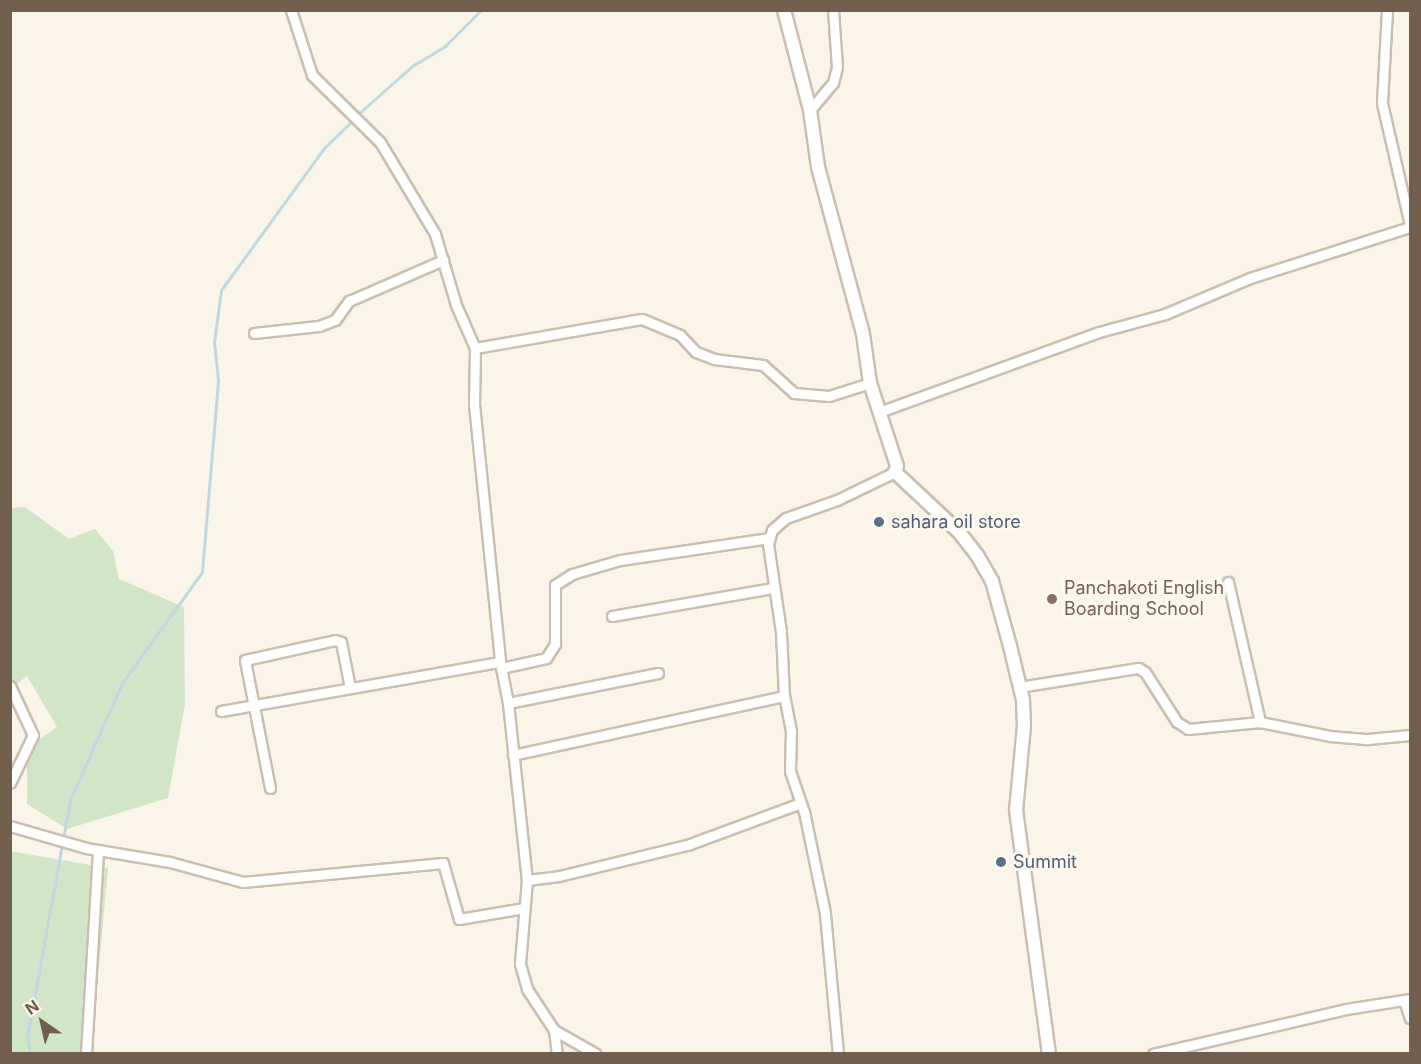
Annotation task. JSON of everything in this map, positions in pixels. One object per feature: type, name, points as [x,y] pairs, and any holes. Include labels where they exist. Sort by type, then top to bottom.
[{"type":"street","points":[[291,10],[312,75],[380,142],[435,234],[456,305],[475,348],[474,404],[500,665],[508,703],[527,880],[520,964],[527,988],[554,1030],[557,1053]]},
{"type":"street","points":[[784,10],[810,110],[818,167],[863,334],[870,383],[897,466],[895,471],[837,500],[786,518],[772,530],[769,538],[773,588],[781,632],[784,696],[791,731],[790,771],[801,803],[825,914],[838,1053]]},
{"type":"street","points":[[810,110],[833,83],[837,67],[833,10]]},
{"type":"street","points":[[879,412],[1099,332],[1165,314],[1250,278],[1410,226],[1383,103],[1387,10]]},
{"type":"street","points":[[254,333],[319,326],[335,320],[349,301],[443,260]]},
{"type":"street","points":[[475,348],[642,318],[680,335],[696,352],[714,359],[763,365],[794,393],[829,396],[870,383]]},
{"type":"street","points":[[895,471],[959,532],[992,581],[1019,687],[1024,726],[1016,810],[1029,924],[1049,1053]]},
{"type":"street","points":[[221,711],[350,688],[546,658],[555,644],[555,585],[572,574],[620,560],[769,538]]},
{"type":"street","points":[[1228,582],[1260,722]]},
{"type":"street","points":[[612,615],[773,588]]},
{"type":"street","points":[[270,788],[245,660],[335,640],[341,642],[350,688]]},
{"type":"street","points":[[1019,687],[1138,668],[1145,672],[1177,722],[1188,729],[1260,722],[1330,736],[1368,739],[1410,735]]},
{"type":"street","points":[[508,703],[658,673]]},
{"type":"street","points":[[10,686],[33,735],[10,783]]},
{"type":"street","points":[[513,755],[784,696]]},
{"type":"street","points":[[527,880],[559,876],[690,844],[801,803]]},
{"type":"street","points":[[10,826],[86,848],[170,862],[243,882],[443,863],[459,920],[524,908]]},
{"type":"street","points":[[86,1053],[98,850]]},
{"type":"street","points":[[1153,1053],[1346,1009],[1407,1000],[1410,1018]]},
{"type":"street","points":[[554,1030],[596,1053]]},
{"type":"green space","points":[[25,507],[69,539],[95,529],[113,551],[119,579],[184,607],[185,704],[168,798],[67,829],[27,804],[27,748],[57,727],[27,676],[11,689],[11,508]]},
{"type":"green space","points":[[10,851],[108,868],[91,1053],[11,1053]]},
{"type":"waterway","points":[[357,115],[412,66],[445,46],[481,10]]},
{"type":"waterway","points":[[30,1054],[27,1037],[70,800],[122,683],[202,572],[218,380],[214,342],[221,290],[324,148],[353,120]]},
{"type":"place","name":"sahara oil store","points":[[879,522]]},
{"type":"place","name":"Panchakoti English Boarding School","points":[[1052,599]]},
{"type":"place","name":"Summit","points":[[1001,862]]}]
